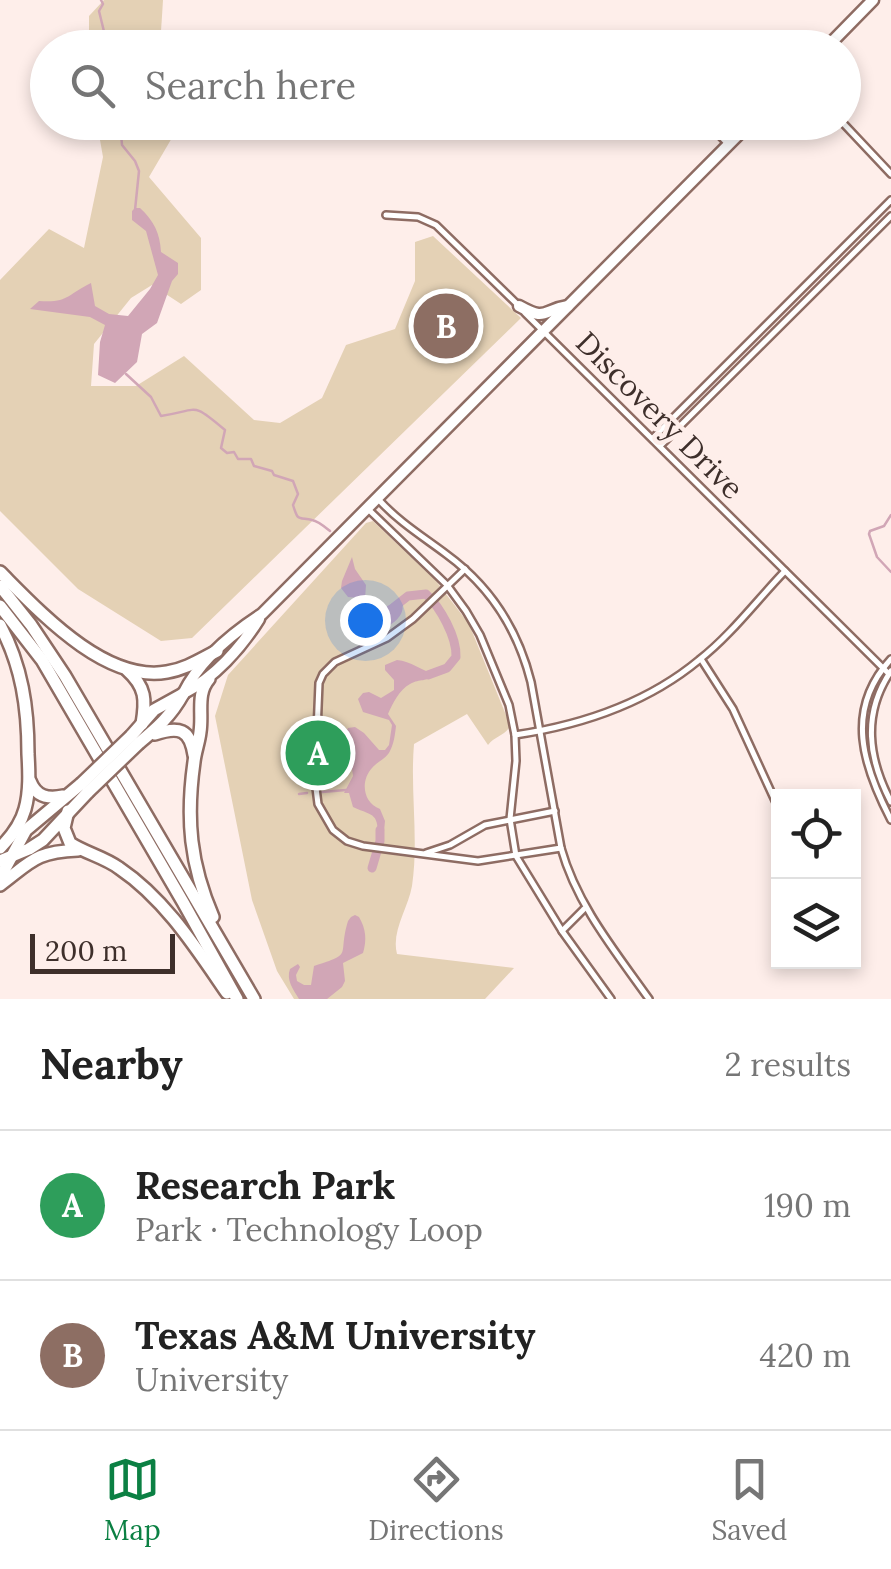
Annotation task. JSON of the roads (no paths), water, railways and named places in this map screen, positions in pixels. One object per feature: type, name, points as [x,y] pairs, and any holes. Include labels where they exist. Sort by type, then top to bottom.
[{"type":"highway","points":[[0,572],[67,634],[127,670],[141,685],[145,694],[140,735]]},
{"type":"highway","points":[[0,586],[32,625],[65,676],[253,997]]},
{"type":"highway","points":[[0,606],[42,660],[146,837],[234,999]]},
{"type":"highway","points":[[0,625],[16,659],[24,695],[32,786],[41,796],[69,795]]},
{"type":"highway","points":[[127,670],[165,673],[217,651]]},
{"type":"highway","points":[[209,679],[201,690],[201,730],[194,755],[188,816],[195,865],[214,920],[253,997]]},
{"type":"highway","points":[[6,858],[43,840],[84,788],[140,735],[170,716],[183,694]]},
{"type":"highway","points":[[140,735],[183,732],[190,739],[194,755]]},
{"type":"highway","points":[[0,848],[16,830],[24,811],[29,772]]},
{"type":"highway","points":[[0,882],[6,858],[26,830],[69,795],[84,788]]},
{"type":"highway","points":[[68,811],[64,834],[70,843],[108,860],[148,891],[234,999]]},
{"type":"highway","points":[[0,882],[40,856],[82,850]]},
{"type":"main road","points":[[843,30],[873,0]]},
{"type":"main road","points":[[183,694],[195,671],[262,614],[732,140]]},
{"type":"main road","points":[[518,306],[542,316],[554,308],[568,306]]},
{"type":"main road","points":[[183,694],[209,679],[253,630],[262,614]]},
{"type":"street","points":[[724,140],[728,144]]},
{"type":"street","points":[[859,140],[891,174]]},
{"type":"street","points":[[653,439],[891,200]]},
{"type":"street","name":"Discovery Drive","points":[[386,214],[418,217],[436,224],[890,673]]},
{"type":"street","points":[[660,446],[891,216]]},
{"type":"street","points":[[689,403],[696,410]]},
{"type":"street","points":[[377,498],[397,520],[465,569],[499,608],[520,647],[532,682],[561,848],[572,882],[585,908],[649,999]]},
{"type":"street","points":[[367,508],[447,586],[480,636],[508,705],[515,735],[510,819],[516,856],[562,931],[611,999]]},
{"type":"street","points":[[465,569],[387,638],[329,666],[319,684],[315,792],[333,830],[347,841],[364,846],[478,861],[561,848]]},
{"type":"street","points":[[515,735],[603,715],[647,695],[701,659],[785,572]]},
{"type":"street","points":[[701,659],[734,710],[771,792]]},
{"type":"street","points":[[891,659],[882,668],[868,697],[862,727],[874,787],[891,820]]},
{"type":"street","points":[[890,673],[871,718],[868,754],[891,802]]},
{"type":"street","points":[[422,854],[450,845],[484,824],[554,811]]},
{"type":"street","points":[[562,931],[585,908]]},
{"type":"waterway","points":[[101,0],[104,30]]},
{"type":"waterway","points":[[122,140],[139,171],[135,210]]},
{"type":"waterway","points":[[126,374],[151,397],[161,416],[200,411],[225,430],[221,448],[227,453],[234,452],[238,459],[251,459],[254,466],[293,481],[298,494],[293,505],[297,516],[330,531]]},
{"type":"waterway","points":[[891,515],[884,526],[869,534],[877,557],[891,572]]},
{"type":"waterway","points":[[394,607],[408,596],[426,594],[447,623],[456,657],[447,668],[428,675]]},
{"type":"waterway","points":[[322,792],[346,790]]},
{"type":"waterway","points":[[299,794],[307,793]]},
{"type":"waterway","points":[[372,868],[380,830]]},
{"type":"place","name":"Texas A&M University","points":[[446,326]]},
{"type":"place","name":"Research Park","points":[[318,753]]}]
